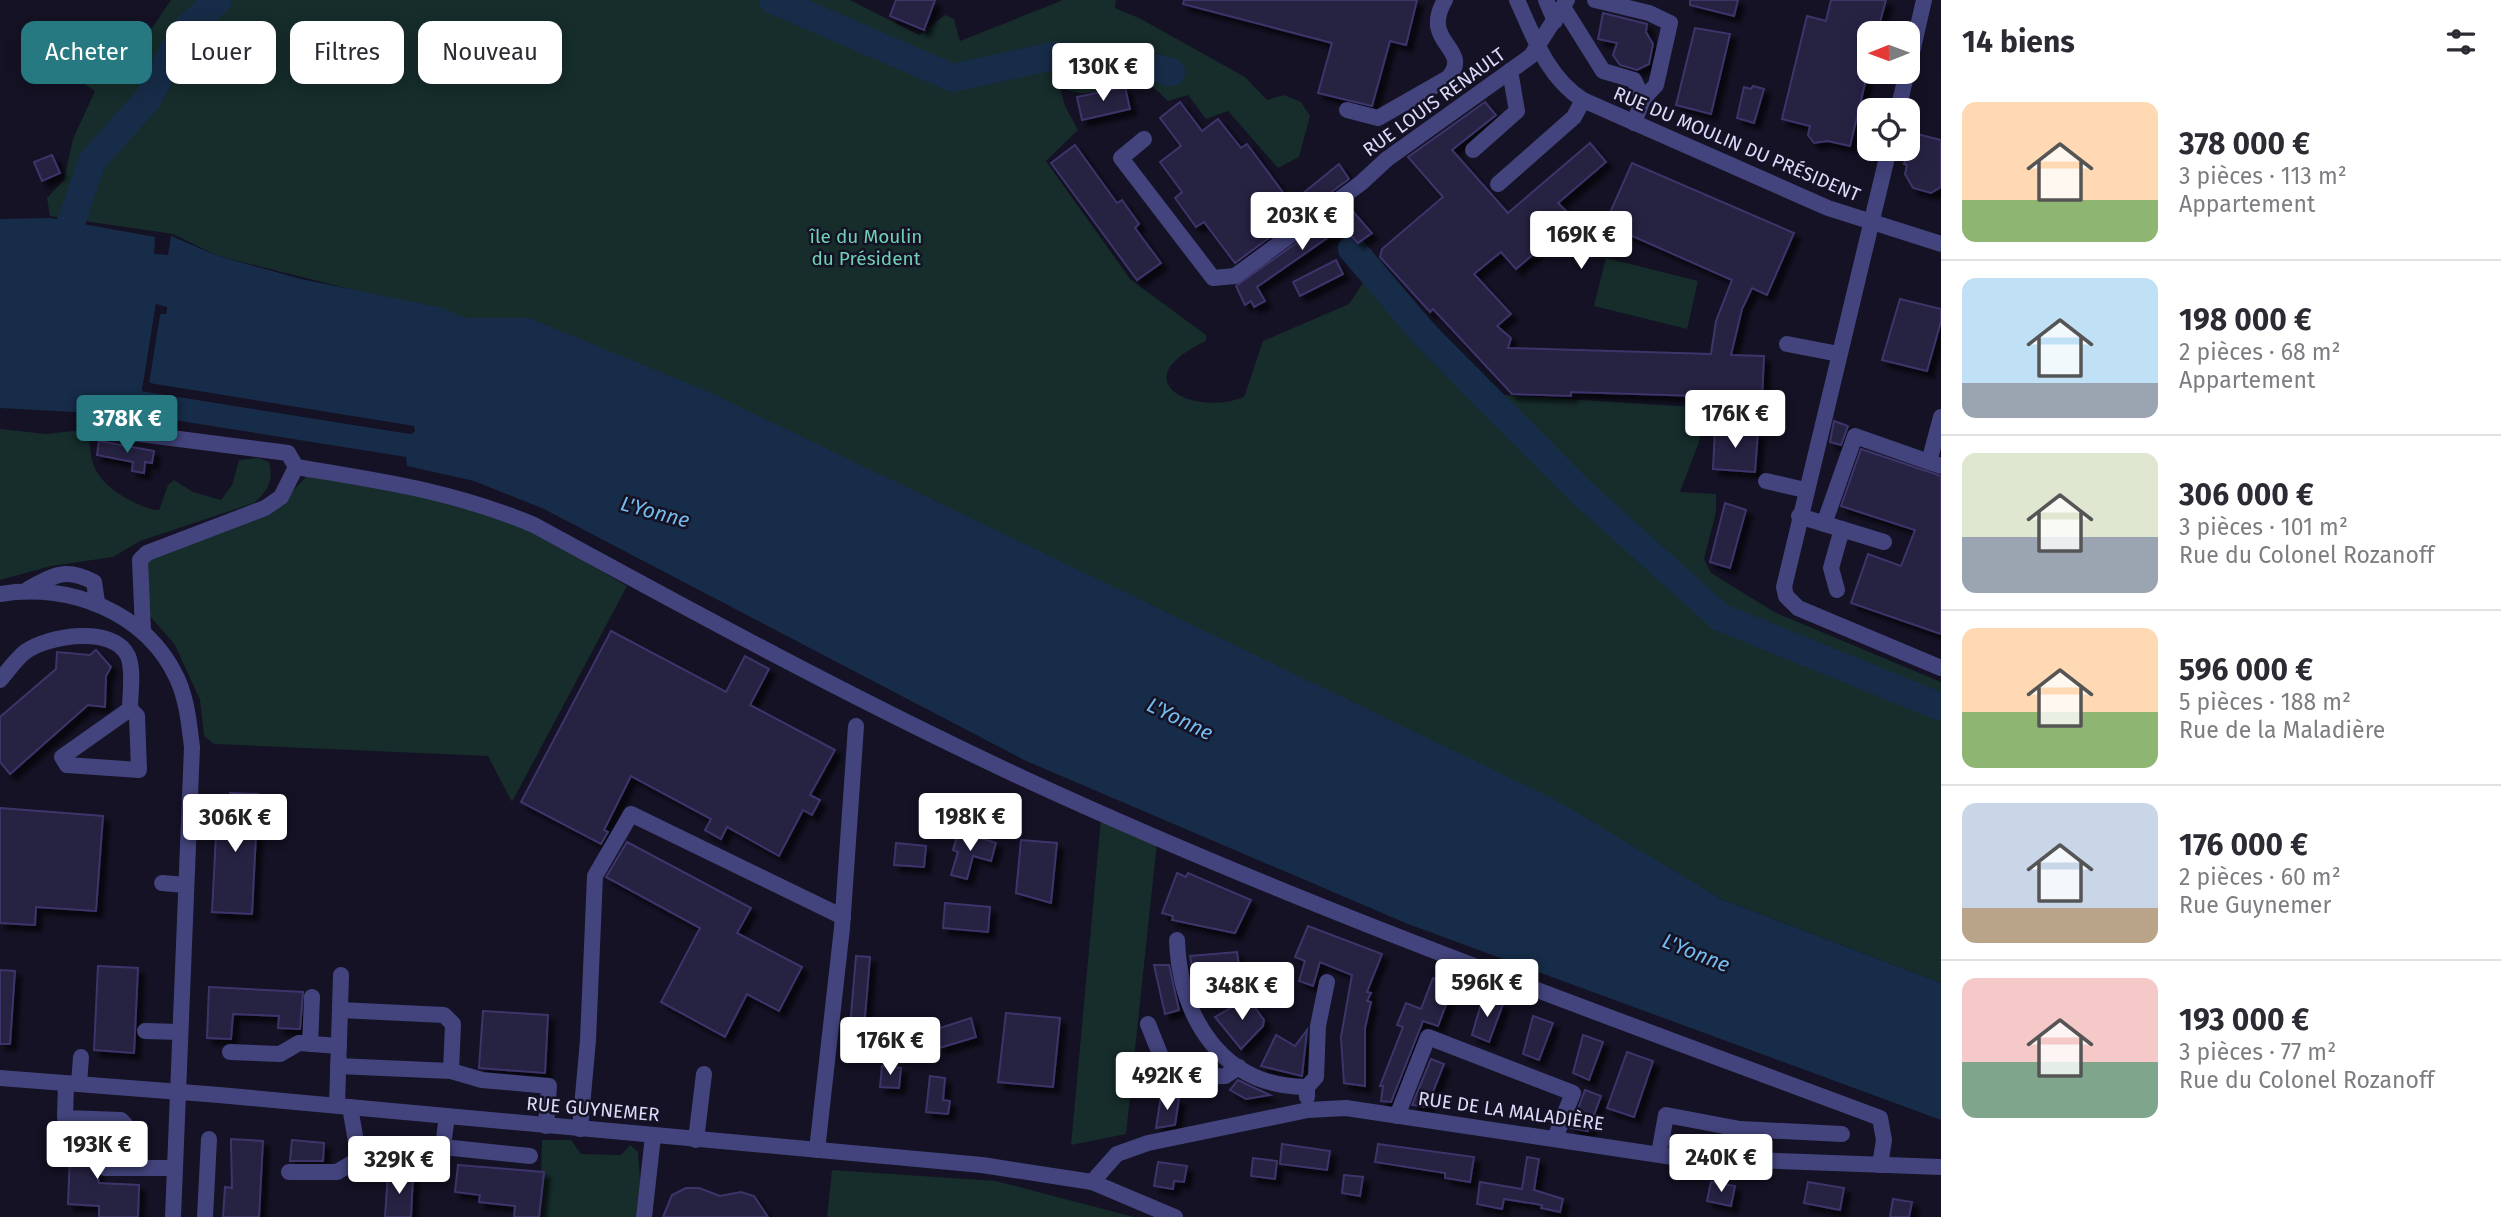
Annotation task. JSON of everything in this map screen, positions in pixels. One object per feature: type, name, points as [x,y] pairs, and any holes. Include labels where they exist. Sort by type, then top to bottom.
[{"type":"street","points":[[1347,110],[1378,118],[1448,78],[1457,68],[1457,61],[1438,36],[1436,23],[1445,0]]},
{"type":"street","name":"RUE DU MOULIN DU PRÉSIDENT","points":[[1517,0],[1539,48],[1558,80],[1583,100],[1782,188],[1871,223],[1941,244]]},
{"type":"street","points":[[1546,0],[1562,9],[1603,71],[1634,80],[1643,99]]},
{"type":"street","points":[[1595,0],[1649,13],[1670,23],[1656,85],[1643,99],[1634,123]]},
{"type":"street","points":[[1919,21],[1924,0]]},
{"type":"street","name":"RUE LOUIS RENAULT","points":[[1144,139],[1121,158],[1213,278],[1235,276],[1361,183],[1387,159],[1539,48],[1562,9]]},
{"type":"street","points":[[1473,150],[1517,111],[1510,71]]},
{"type":"street","points":[[1498,184],[1574,117],[1583,100]]},
{"type":"street","points":[[1886,161],[1788,557],[1784,587],[1786,596],[1798,608],[1941,668]]},
{"type":"street","points":[[1787,344],[1839,354]]},
{"type":"street","points":[[1824,524],[1855,436],[1935,464],[1941,417]]},
{"type":"street","points":[[101,429],[288,453],[296,467]]},
{"type":"street","points":[[139,628],[140,560],[146,553],[265,508],[281,497],[296,467]]},
{"type":"street","points":[[296,467],[434,490],[534,525],[829,685],[1029,781],[1316,903],[1564,1000],[1880,1118],[1884,1140],[1880,1165]]},
{"type":"street","points":[[1766,481],[1805,490]]},
{"type":"street","points":[[1799,516],[1884,542]]},
{"type":"street","points":[[1837,590],[1831,568],[1842,529]]},
{"type":"street","points":[[0,594],[26,589],[55,575],[75,572],[94,582],[97,602]]},
{"type":"street","points":[[26,589],[64,593],[97,602],[139,628],[177,677],[188,710],[192,747],[173,1217]]},
{"type":"street","points":[[119,643],[139,628]]},
{"type":"street","points":[[0,680],[25,652],[53,639],[105,637],[119,643],[129,657],[130,709],[137,716],[139,770],[67,765],[62,757],[130,709]]},
{"type":"street","points":[[817,1150],[843,917],[856,726]]},
{"type":"street","points":[[580,1129],[588,1040],[596,876],[631,814],[843,917]]},
{"type":"street","points":[[162,883],[186,885]]},
{"type":"street","points":[[1177,940],[1179,974],[1189,1008],[1213,1048],[1239,1067],[1281,1087],[1307,1087]]},
{"type":"street","points":[[289,1172],[337,1172],[359,1159],[344,1107],[338,1066],[341,975]]},
{"type":"street","points":[[1308,1110],[1307,1087],[1316,1077],[1318,1026],[1327,982]]},
{"type":"street","points":[[310,1044],[312,997]]},
{"type":"street","points":[[340,1010],[444,1015],[453,1024],[451,1071]]},
{"type":"street","points":[[1148,1024],[1163,1059],[1181,1077],[1225,1076],[1239,1067]]},
{"type":"street","points":[[145,1031],[180,1032]]},
{"type":"street","points":[[1398,1116],[1428,1037],[1573,1093],[1555,1138]]},
{"type":"street","points":[[230,1052],[280,1054],[299,1043],[339,1046]]},
{"type":"street","points":[[81,1057],[65,1118],[121,1120],[131,1131],[127,1168]]},
{"type":"street","points":[[338,1066],[451,1071],[482,1080],[549,1086],[546,1126]]},
{"type":"street","points":[[696,1140],[704,1074]]},
{"type":"street","name":"RUE GUYNEMER","points":[[0,1078],[982,1165],[1092,1182],[1175,1217]]},
{"type":"street","name":"RUE DE LA MALADIÈRE","points":[[1092,1182],[1117,1154],[1148,1143],[1308,1110],[1346,1108],[1660,1154],[1730,1160],[1941,1167]]},
{"type":"street","points":[[1660,1154],[1666,1115],[1740,1129],[1842,1134]]},
{"type":"street","points":[[442,1154],[447,1116]]},
{"type":"street","points":[[644,1217],[653,1136]]},
{"type":"street","points":[[205,1217],[209,1139]]},
{"type":"street","points":[[387,1146],[442,1154],[530,1156]]},
{"type":"street","points":[[106,1168],[174,1168]]},
{"type":"green space","name":"île du Moulin du Président","points":[[171,0],[850,0],[919,35],[945,15],[954,19],[960,41],[1063,0],[1116,0],[1115,8],[1141,19],[1245,77],[1267,100],[1284,95],[1301,102],[1310,116],[1299,157],[1278,168],[1228,111],[1206,119],[1188,95],[1168,101],[1144,82],[1135,80],[1096,92],[1079,93],[1060,88],[1065,106],[1078,130],[1046,161],[1130,279],[1206,335],[1206,341],[1181,356],[1168,370],[1167,382],[1174,392],[1188,399],[1206,402],[1225,402],[1244,397],[1263,341],[1349,304],[1365,280],[1369,249],[1431,321],[1504,395],[1692,407],[1703,418],[1699,442],[1680,492],[1716,494],[1716,512],[1704,559],[1711,573],[1776,613],[1941,682],[1941,983],[1721,899],[529,318],[465,318],[218,256],[173,234],[50,216],[47,198],[64,180],[73,139],[95,91],[85,84],[152,84],[152,28]]},
{"type":"green space","points":[[1606,258],[1698,281],[1687,329],[1594,306]]},
{"type":"green space","points":[[0,429],[46,434],[82,430],[89,441],[92,460],[101,478],[126,498],[154,510],[159,510],[168,485],[174,480],[193,492],[221,500],[232,485],[239,460],[259,458],[269,462],[270,480],[266,490],[254,503],[140,541],[113,557],[51,566],[0,580]]},
{"type":"green space","points":[[308,475],[427,496],[512,519],[627,586],[512,802],[488,756],[214,744],[204,736],[200,700],[175,645],[150,616],[146,559],[276,508]]},
{"type":"green space","points":[[1101,819],[1157,842],[1126,1134],[1071,1145]]},
{"type":"green space","points":[[542,1140],[571,1140],[581,1154],[621,1155],[630,1145],[638,1152],[640,1180],[636,1217],[540,1217]]},
{"type":"green space","points":[[832,1170],[996,1181],[1134,1217],[827,1217]]},
{"type":"water","points":[[50,218],[155,237],[154,254],[168,255],[171,236],[218,256],[301,279],[443,308],[465,318],[529,318],[709,392],[1554,799],[1721,899],[1941,983],[1941,1120],[1408,924],[1024,760],[544,509],[474,481],[407,466],[406,457],[149,416],[0,408],[0,219]],"holes":[[[156,304],[167,308],[166,314],[160,314],[149,382],[157,386],[413,426],[411,434],[142,391]]]},
{"type":"pier","points":[[156,304],[167,307],[166,314],[160,314],[149,383],[414,426],[415,431],[411,434],[142,391]]},
{"type":"building","points":[[896,0],[935,0],[924,30],[890,16]]},
{"type":"building","points":[[1184,0],[1417,0],[1406,45],[1390,41],[1372,106],[1318,93],[1332,43],[1183,4]]},
{"type":"building","points":[[1690,0],[1738,0],[1734,16],[1690,5]]},
{"type":"building","points":[[1831,0],[1886,0],[1880,21],[1857,21],[1857,84],[1865,84],[1862,98],[1857,98],[1857,117],[1850,146],[1828,141],[1814,143],[1808,135],[1810,126],[1782,119],[1807,16],[1826,21]]},
{"type":"building","points":[[1603,13],[1647,24],[1646,32],[1653,44],[1649,64],[1637,70],[1620,65],[1613,55],[1617,43],[1598,39]]},
{"type":"building","points":[[1695,28],[1730,34],[1711,114],[1676,105]]},
{"type":"building","points":[[1753,86],[1764,89],[1754,123],[1737,118],[1744,87],[1751,89]]},
{"type":"building","points":[[1125,87],[1130,109],[1082,120],[1077,97]]},
{"type":"building","points":[[1180,102],[1202,131],[1218,119],[1241,148],[1247,144],[1291,203],[1339,164],[1349,179],[1235,263],[1204,222],[1196,227],[1175,198],[1182,192],[1160,162],[1181,146],[1160,118]]},
{"type":"building","points":[[1485,102],[1496,115],[1452,150],[1508,213],[1590,143],[1606,162],[1558,203],[1566,211],[1549,226],[1556,235],[1516,269],[1501,252],[1474,274],[1511,314],[1497,326],[1511,338],[1508,348],[1711,354],[1716,321],[1732,280],[1605,224],[1632,163],[1794,233],[1767,295],[1752,288],[1742,309],[1731,355],[1764,356],[1762,398],[1571,392],[1571,396],[1512,394],[1433,309],[1430,312],[1380,257],[1382,249],[1443,197],[1408,157]]},
{"type":"building","points":[[1920,135],[1941,140],[1941,187],[1931,193],[1913,188],[1905,174],[1907,165],[1904,164],[1905,161],[1920,161]]},
{"type":"building","points":[[1075,145],[1117,203],[1122,200],[1139,224],[1135,228],[1161,263],[1137,280],[1051,163]]},
{"type":"building","points":[[52,155],[60,173],[42,181],[34,162]]},
{"type":"building","points":[[1348,206],[1372,233],[1358,243],[1343,227],[1257,287],[1265,301],[1254,307],[1251,301],[1245,305],[1236,286]]},
{"type":"building","points":[[1336,260],[1343,274],[1300,296],[1293,282]]},
{"type":"building","points":[[1900,299],[1941,309],[1941,321],[1927,371],[1882,360]]},
{"type":"building","points":[[1834,421],[1848,426],[1841,445],[1830,442]]},
{"type":"building","points":[[1715,429],[1758,431],[1755,472],[1713,469]]},
{"type":"building","points":[[99,441],[154,451],[152,463],[145,462],[144,473],[132,471],[133,462],[97,455]]},
{"type":"building","points":[[1861,449],[1941,476],[1941,634],[1851,603],[1868,554],[1901,566],[1915,530],[1841,506]]},
{"type":"building","points":[[1725,503],[1746,510],[1730,568],[1710,562]]},
{"type":"building","points":[[611,631],[726,692],[745,656],[769,669],[750,705],[835,750],[810,795],[820,800],[812,815],[803,810],[779,856],[727,827],[721,839],[705,830],[711,819],[631,776],[604,830],[608,832],[601,844],[521,802]]},
{"type":"building","points":[[96,650],[111,667],[106,676],[105,707],[88,705],[10,774],[0,762],[0,717],[56,669],[57,652],[90,655]]},
{"type":"building","points":[[230,793],[258,794],[252,914],[212,912],[218,798],[229,799]]},
{"type":"building","points":[[0,808],[103,816],[96,911],[36,907],[35,925],[0,923]]},
{"type":"building","points":[[959,831],[996,843],[991,861],[973,856],[967,879],[951,875],[958,852],[953,850]]},
{"type":"building","points":[[1021,840],[1057,843],[1051,903],[1016,893]]},
{"type":"building","points":[[627,842],[751,908],[737,933],[802,967],[779,1011],[747,994],[725,1037],[661,1002],[700,928],[606,877]]},
{"type":"building","points":[[896,843],[926,846],[924,867],[894,865]]},
{"type":"building","points":[[1177,873],[1186,877],[1188,873],[1251,900],[1235,933],[1172,920],[1173,916],[1162,913]]},
{"type":"building","points":[[945,903],[990,907],[988,932],[943,928]]},
{"type":"building","points":[[1308,926],[1382,954],[1367,992],[1371,993],[1367,1001],[1371,1002],[1365,1028],[1365,1086],[1344,1083],[1341,1037],[1352,975],[1320,962],[1313,986],[1299,981],[1305,961],[1295,957]]},
{"type":"building","points":[[1237,952],[1241,980],[1237,982],[1241,987],[1198,996],[1190,956]]},
{"type":"building","points":[[856,956],[870,957],[863,1040],[849,1039]]},
{"type":"building","points":[[1154,965],[1169,965],[1179,1010],[1165,1014]]},
{"type":"building","points":[[98,966],[138,968],[134,1053],[94,1050]]},
{"type":"building","points":[[0,970],[15,971],[10,1044],[0,1044]]},
{"type":"building","points":[[1433,978],[1453,986],[1438,1026],[1423,1021],[1391,1102],[1381,1101],[1383,1086],[1380,1086],[1403,1027],[1397,1025],[1406,1003],[1421,1009]]},
{"type":"building","points":[[209,987],[303,992],[300,1029],[278,1028],[279,1016],[233,1014],[231,1039],[207,1038]]},
{"type":"building","points":[[1483,997],[1503,1004],[1489,1042],[1472,1035]]},
{"type":"building","points":[[1248,998],[1264,1020],[1263,1026],[1241,1049],[1215,1017]]},
{"type":"building","points":[[483,1011],[548,1015],[545,1073],[479,1068]]},
{"type":"building","points":[[1006,1013],[1060,1018],[1053,1087],[998,1082]]},
{"type":"building","points":[[1533,1016],[1553,1023],[1539,1060],[1523,1054]]},
{"type":"building","points":[[971,1018],[976,1037],[939,1048],[934,1030]]},
{"type":"building","points":[[1307,1030],[1302,1076],[1261,1066],[1276,1035],[1295,1046]]},
{"type":"building","points":[[1583,1035],[1603,1042],[1589,1080],[1573,1073]]},
{"type":"building","points":[[1627,1052],[1653,1061],[1634,1117],[1607,1108]]},
{"type":"building","points":[[1431,1059],[1444,1064],[1427,1107],[1412,1105]]},
{"type":"building","points":[[882,1066],[901,1068],[899,1088],[880,1087]]},
{"type":"building","points":[[930,1076],[945,1078],[943,1100],[950,1101],[948,1114],[926,1112]]},
{"type":"building","points":[[1238,1080],[1270,1095],[1246,1099],[1230,1090]]},
{"type":"building","points":[[1585,1090],[1601,1096],[1588,1131],[1571,1128]]},
{"type":"building","points":[[1161,1096],[1179,1099],[1175,1125],[1156,1128]]},
{"type":"building","points":[[71,1132],[101,1133],[100,1159],[95,1167],[99,1183],[139,1185],[138,1217],[99,1217],[99,1206],[68,1204]]},
{"type":"building","points":[[231,1139],[263,1141],[259,1217],[223,1217],[225,1187],[232,1188]]},
{"type":"building","points":[[292,1140],[324,1143],[323,1161],[290,1161]]},
{"type":"building","points":[[1282,1144],[1330,1151],[1327,1170],[1280,1164]]},
{"type":"building","points":[[1378,1144],[1474,1157],[1470,1182],[1445,1178],[1445,1173],[1375,1162]]},
{"type":"building","points":[[1527,1157],[1539,1159],[1534,1190],[1563,1199],[1560,1212],[1541,1208],[1542,1205],[1504,1199],[1502,1209],[1477,1204],[1480,1182],[1522,1189]]},
{"type":"building","points":[[1253,1158],[1277,1161],[1275,1179],[1251,1176]]},
{"type":"building","points":[[1158,1162],[1187,1166],[1184,1182],[1174,1181],[1173,1189],[1154,1186]]},
{"type":"building","points":[[458,1165],[544,1172],[539,1217],[514,1217],[515,1206],[479,1202],[480,1195],[455,1192]]},
{"type":"building","points":[[388,1173],[413,1175],[411,1217],[385,1217]]},
{"type":"building","points":[[1344,1175],[1363,1177],[1360,1196],[1342,1193]]},
{"type":"building","points":[[1711,1182],[1735,1186],[1731,1206],[1707,1201]]},
{"type":"building","points":[[1808,1182],[1844,1188],[1840,1210],[1804,1203]]},
{"type":"building","points":[[686,1188],[699,1188],[720,1196],[741,1192],[754,1196],[768,1217],[663,1217],[672,1195]]},
{"type":"building","points":[[1893,1199],[1912,1202],[1909,1217],[1890,1217]]},
{"type":"waterway","points":[[55,253],[72,220],[92,161],[147,100],[183,32],[218,0]]},
{"type":"waterway","points":[[773,0],[953,78],[1053,56],[1115,58],[1171,72]]},
{"type":"waterway","name":"L'Yonne","points":[[1352,249],[1425,335],[1581,492],[1720,617],[1941,707]]}]
